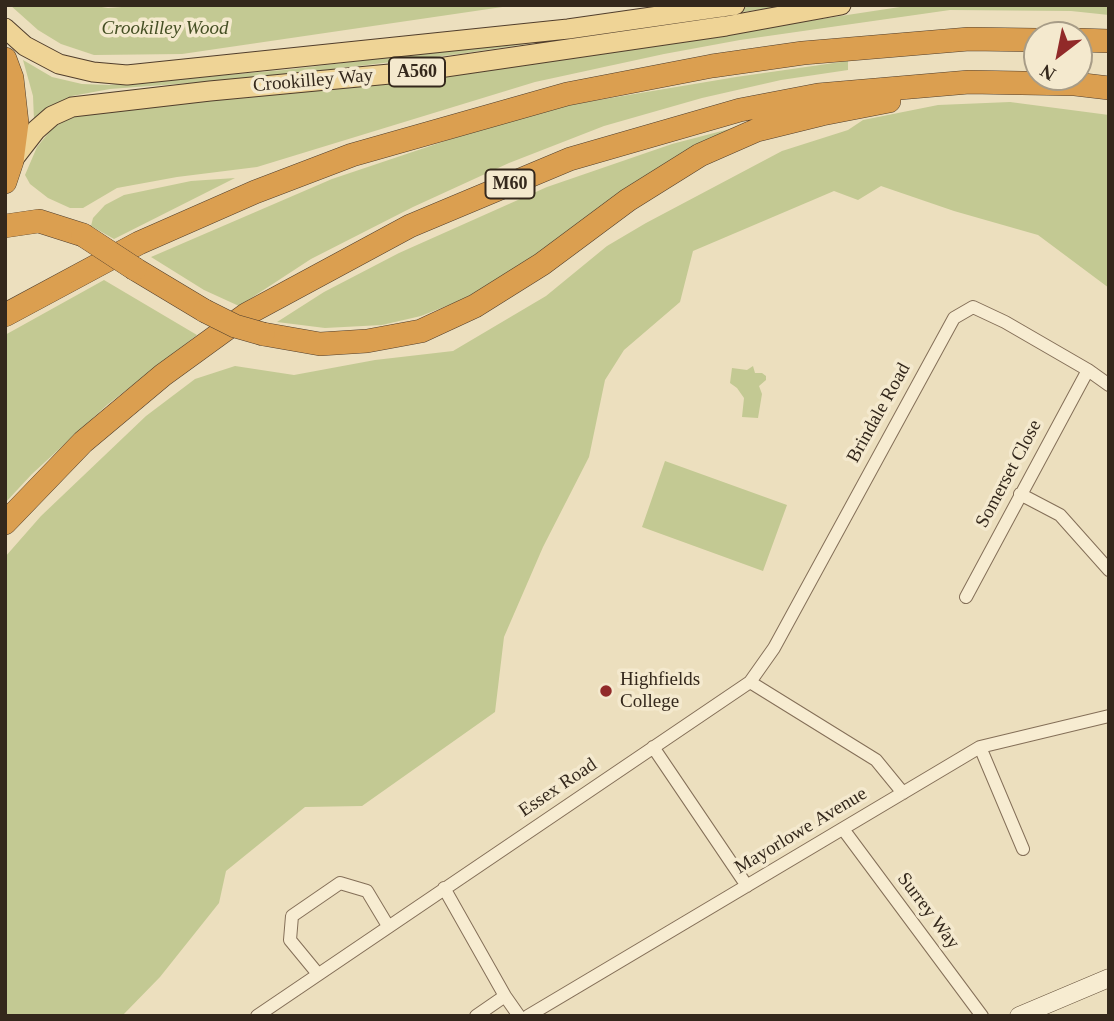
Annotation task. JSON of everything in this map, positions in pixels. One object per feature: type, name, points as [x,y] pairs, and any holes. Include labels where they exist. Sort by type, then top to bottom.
[{"type":"highway","points":[[5,315],[139,243],[255,192],[352,155],[567,94],[712,66],[803,53],[969,39],[1023,40]]},
{"type":"highway","name":"A560","points":[[5,59],[12,78],[17,123],[9,171]]},
{"type":"highway","name":"M60","points":[[5,523],[83,442],[163,375],[247,314],[410,226],[570,159],[740,110],[818,95],[969,82],[1075,84],[1109,88]]},
{"type":"highway","name":"M60","points":[[5,226],[39,221],[83,235],[205,312],[234,326],[320,344],[367,341],[421,331],[475,306],[542,264],[628,200],[700,155],[757,130],[898,99],[923,86]]},
{"type":"main road","name":"Crookilley Way","points":[[5,28],[25,46],[59,64],[93,72],[127,75],[568,29],[735,5]]},
{"type":"main road","name":"Crookilley Way","points":[[9,171],[36,130],[52,116],[72,107],[411,72],[713,28],[841,5]]},
{"type":"street","name":"Brindale Road","points":[[750,682],[774,648],[954,318],[973,307],[1005,322],[1109,385]]},
{"type":"street","name":"Somerset Close","points":[[966,597],[1088,370]]},
{"type":"street","points":[[1020,494],[1060,515],[1109,570]]},
{"type":"street","points":[[750,682],[876,760],[903,793]]},
{"type":"street","name":"Essex Road","points":[[257,1016],[750,682]]},
{"type":"street","name":"Mayorlowe Avenue","points":[[528,1016],[980,747],[1109,716]]},
{"type":"street","points":[[653,747],[747,886]]},
{"type":"street","points":[[980,747],[1023,849]]},
{"type":"street","name":"Surrey Way","points":[[843,828],[982,1016]]},
{"type":"street","points":[[318,974],[290,940],[292,916],[340,883],[367,891],[388,926]]},
{"type":"street","points":[[444,888],[519,1016]]},
{"type":"street","points":[[1019,1016],[1109,978]]},
{"type":"street","points":[[476,1016],[505,996]]},
{"type":"green space","name":"Crookilley Wood","points":[[10,5],[89,5],[108,8],[149,5],[516,5],[182,54],[94,55],[61,44],[38,30]]},
{"type":"green space","points":[[761,5],[790,5],[459,54],[257,78],[110,89],[72,96],[49,108],[34,120],[33,96],[23,60],[52,77],[82,84],[109,85],[284,70],[509,43]]},
{"type":"green space","points":[[913,5],[1109,5],[1109,15],[1071,11],[950,10],[740,40],[664,54],[535,82],[257,167],[117,188],[83,208],[70,208],[48,198],[30,184],[25,175],[37,147],[50,131],[65,119],[80,113],[788,24]]},
{"type":"green space","points":[[848,61],[848,70],[781,80],[702,98],[604,126],[509,163],[413,207],[311,259],[239,306],[204,290],[151,257],[332,179],[463,135],[563,106]]},
{"type":"green space","points":[[1010,102],[1109,115],[1109,288],[1038,235],[954,211],[881,186],[858,200],[834,191],[693,251],[680,302],[624,350],[605,380],[589,457],[543,547],[504,637],[495,712],[362,806],[305,807],[226,871],[219,903],[160,977],[122,1016],[5,1016],[5,557],[41,516],[146,416],[195,379],[235,366],[294,375],[375,360],[453,351],[546,296],[607,246],[782,151],[848,130],[863,120],[938,105]]},
{"type":"green space","points":[[737,127],[697,145],[647,175],[516,269],[464,299],[421,316],[382,325],[325,328],[277,322],[324,292],[399,253],[547,187],[672,144]]},
{"type":"green space","points":[[235,178],[114,239],[91,226],[93,218],[105,205],[124,195],[191,181]]},
{"type":"green space","points":[[104,280],[197,335],[107,405],[32,474],[5,503],[5,335]]},
{"type":"green space","points":[[753,366],[755,373],[766,376],[766,380],[759,386],[762,394],[758,418],[742,417],[744,398],[730,383],[732,368],[747,370]]},
{"type":"green space","points":[[665,461],[787,505],[763,571],[642,527]]},
{"type":"place","name":"Highfields College","points":[[606,691]]}]
